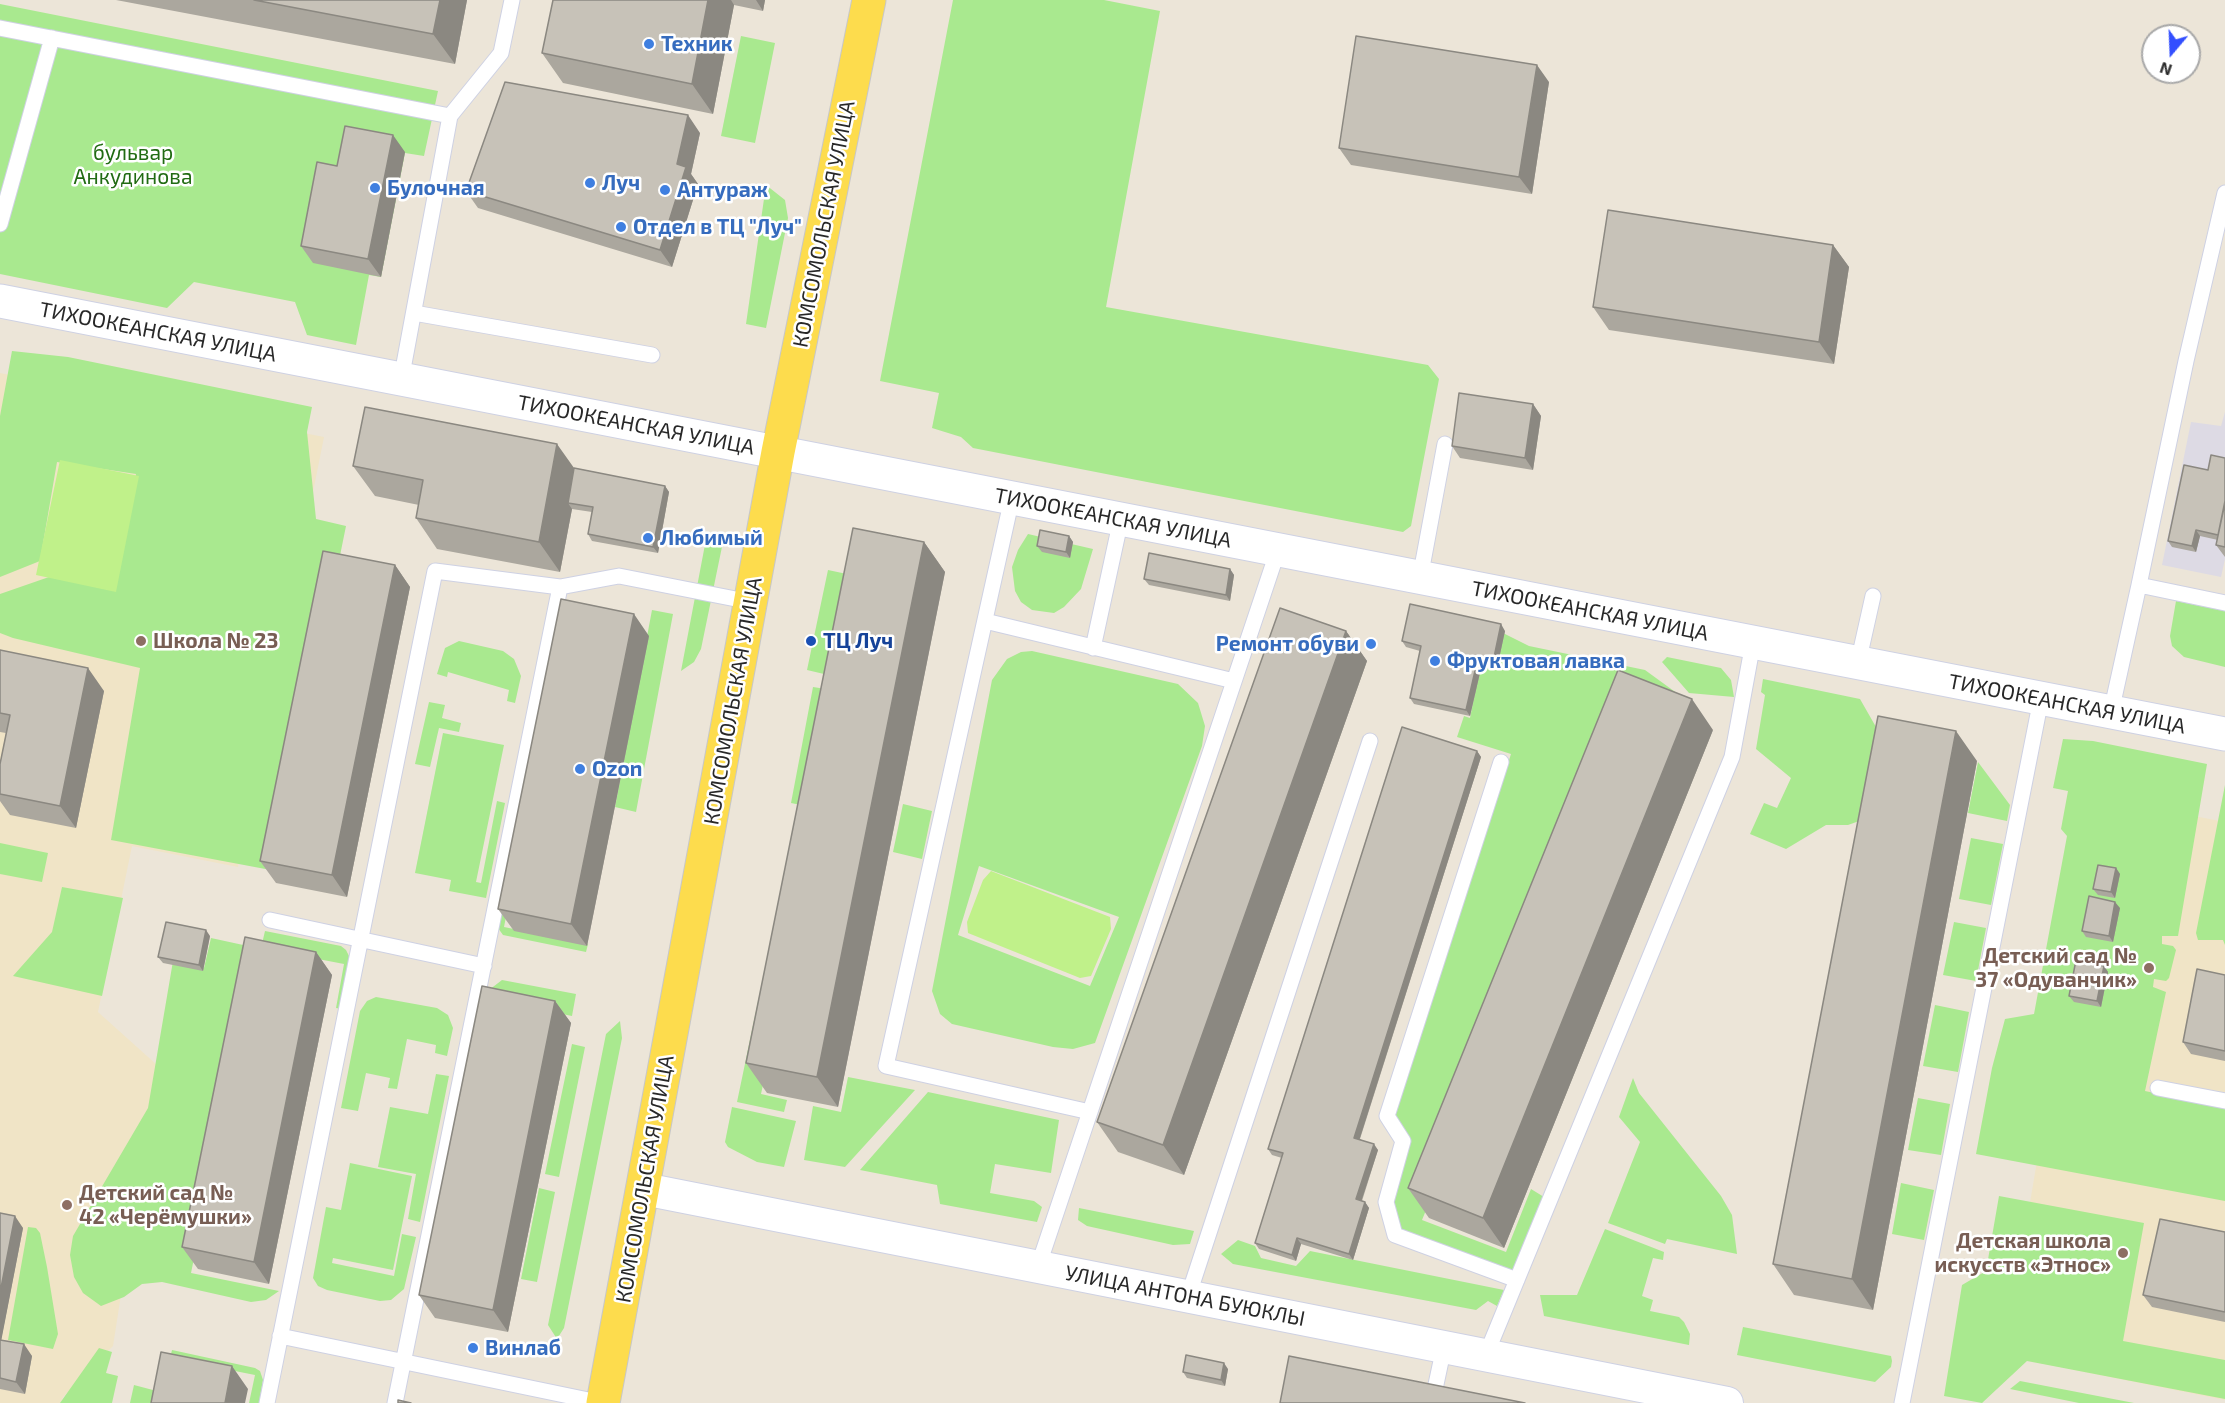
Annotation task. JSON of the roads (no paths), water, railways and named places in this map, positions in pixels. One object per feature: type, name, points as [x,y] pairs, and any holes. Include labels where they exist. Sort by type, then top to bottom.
[{"type":"main road","name":"КОМСОМОЛЬСКАЯ УЛИЦА","points":[[603,1403],[778,452],[869,0]]},
{"type":"street","name":"ТИХООКЕАНСКАЯ УЛИЦА","points":[[0,301],[2225,734]]},
{"type":"street","name":"УЛИЦА АНТОНА БУЮКЛЫ","points":[[644,1189],[1486,1355],[1643,1395],[1726,1403]]},
{"type":"lane","points":[[401,380],[450,116],[501,53],[512,0]]},
{"type":"lane","points":[[0,28],[450,116]]},
{"type":"lane","points":[[0,224],[52,38]]},
{"type":"lane","points":[[2111,712],[2186,361],[2225,193]]},
{"type":"lane","points":[[414,313],[652,355]]},
{"type":"lane","points":[[1420,578],[1445,444]]},
{"type":"lane","points":[[1012,498],[886,1066],[1090,1112]]},
{"type":"lane","points":[[1093,648],[1121,519]]},
{"type":"lane","points":[[1038,1267],[1278,550]]},
{"type":"lane","points":[[267,1403],[435,571],[560,587],[619,576],[751,602]]},
{"type":"lane","points":[[2139,585],[2225,603]]},
{"type":"lane","points":[[395,1403],[560,587]]},
{"type":"lane","points":[[1858,663],[1873,596]]},
{"type":"lane","points":[[984,621],[1234,681]]},
{"type":"lane","points":[[1486,1355],[1732,758],[1753,643]]},
{"type":"lane","points":[[1902,1403],[2041,699]]},
{"type":"lane","points":[[1188,1297],[1370,741]]},
{"type":"lane","points":[[1501,762],[1387,1116],[1403,1141],[1386,1202],[1395,1235],[1518,1280]]},
{"type":"lane","points":[[270,920],[484,966]]},
{"type":"lane","points":[[2158,1088],[2225,1101]]},
{"type":"lane","points":[[280,1336],[603,1403]]},
{"type":"lane","points":[[1432,1403],[1444,1347]]},
{"type":"place","name":"Техник","points":[[649,44]]},
{"type":"place","name":"Луч","points":[[590,183]]},
{"type":"place","name":"Булочная","points":[[375,188]]},
{"type":"place","name":"Антураж","points":[[665,190]]},
{"type":"place","name":"Отдел в ТЦ \"Луч\"","points":[[621,227]]},
{"type":"place","name":"Любимый","points":[[648,538]]},
{"type":"place","name":"Школа № 23","points":[[141,641]]},
{"type":"place","name":"ТЦ Луч","points":[[811,641]]},
{"type":"place","name":"Ремонт обуви","points":[[1371,644]]},
{"type":"place","name":"Фруктовая лавка","points":[[1435,661]]},
{"type":"place","name":"Ozon","points":[[580,769]]},
{"type":"place","name":"Детский сад № 37 «Одуванчик»","points":[[2149,968]]},
{"type":"place","name":"Детский сад № 42 «Черёмушки»","points":[[67,1205]]},
{"type":"place","name":"Детская школа искусств «Этнос»","points":[[2123,1253]]},
{"type":"place","name":"Винлаб","points":[[473,1348]]},
{"type":"park label","name":"бульвар Анкудинова","points":[[133,165]]}]
